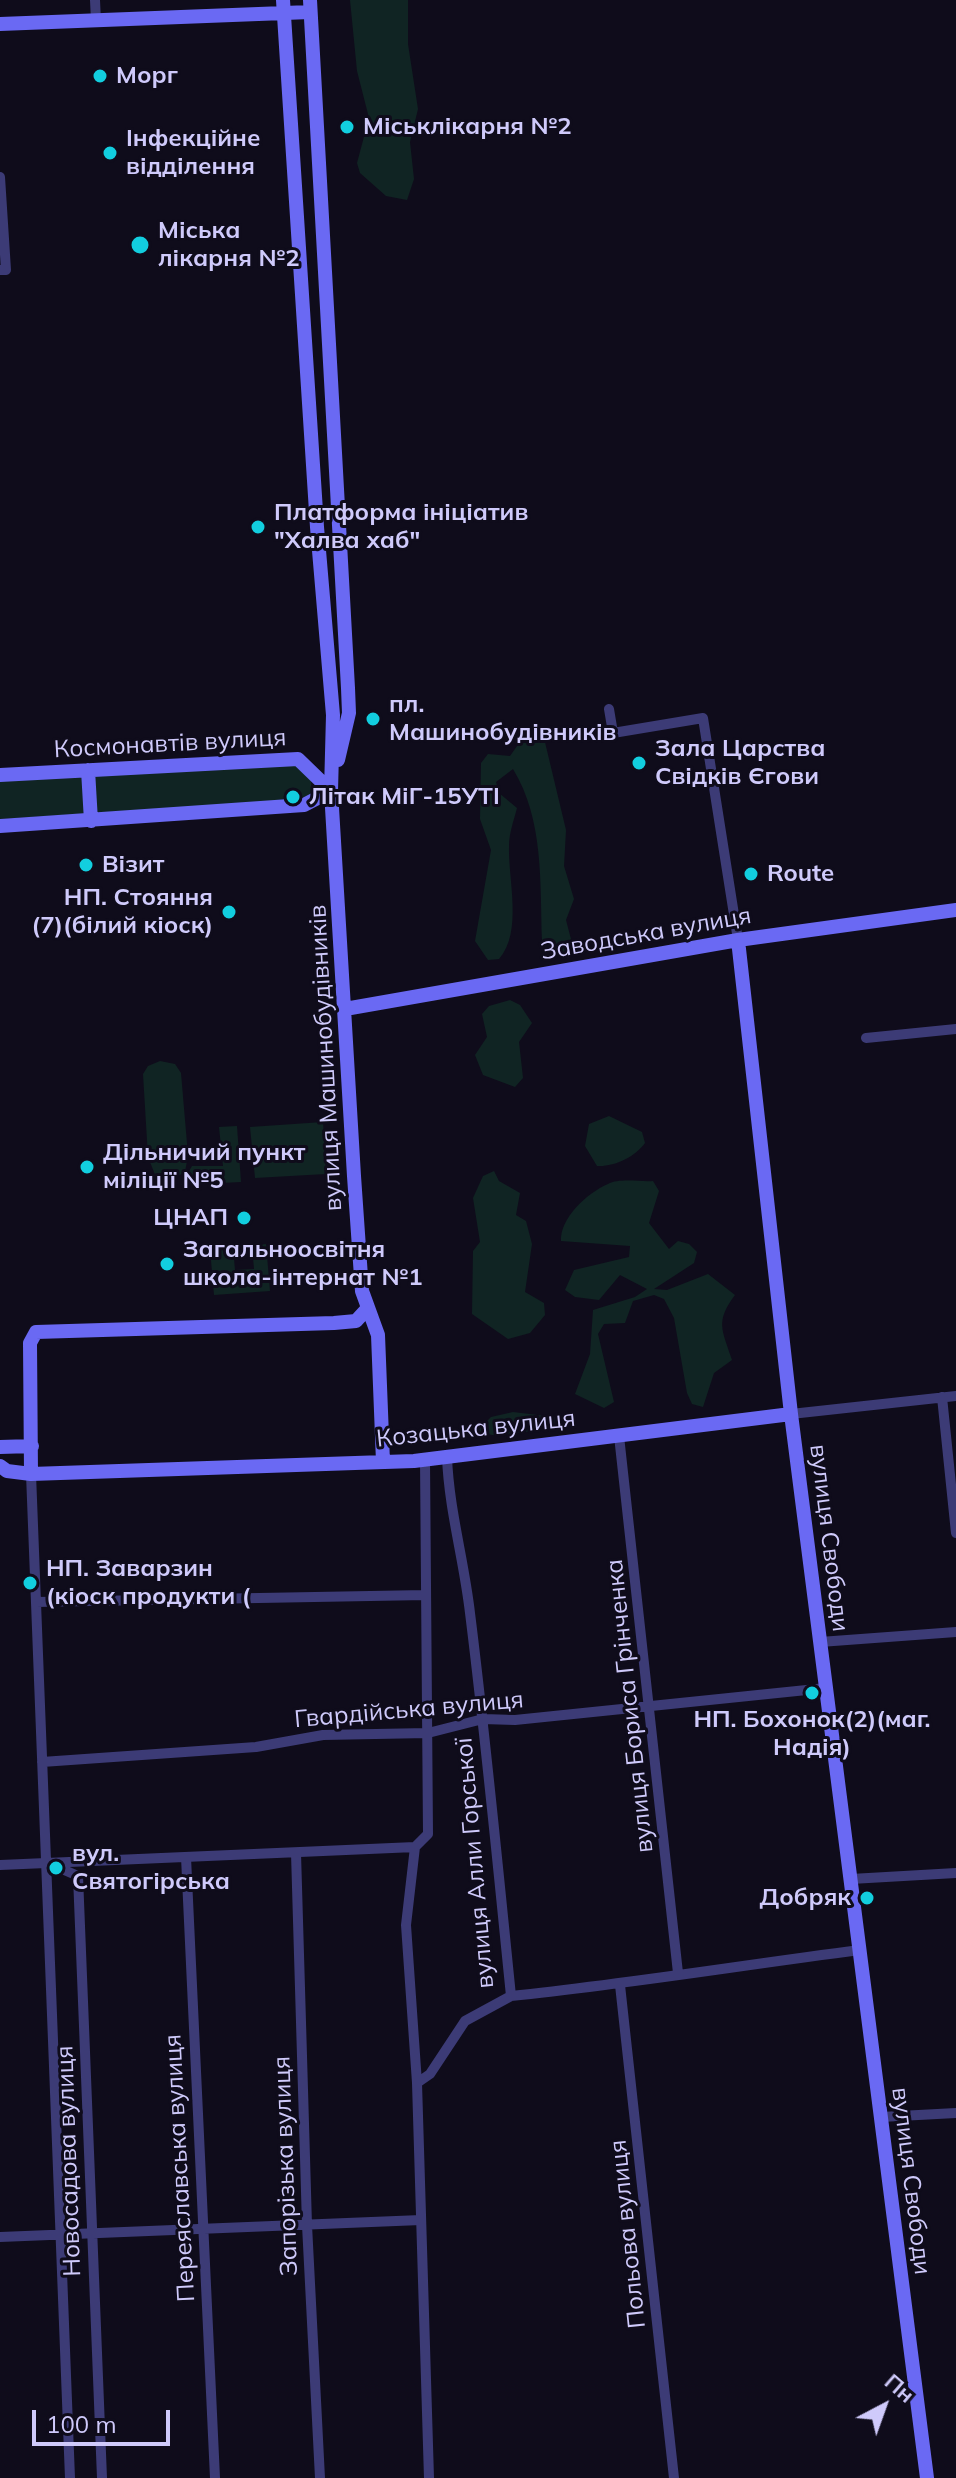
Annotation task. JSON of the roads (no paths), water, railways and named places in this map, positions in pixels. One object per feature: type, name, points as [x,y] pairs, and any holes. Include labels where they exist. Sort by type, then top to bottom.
[{"type":"street","points":[[95,0],[96,21]]},
{"type":"street","points":[[0,24],[96,21],[310,6]]},
{"type":"street","name":"вулиця Машинобудівників","points":[[310,6],[349,701],[331,791]]},
{"type":"street","name":"вулиця Машинобудівників","points":[[283,7],[317,527],[333,715],[331,791],[362,1291],[378,1335],[383,1462]]},
{"type":"street","points":[[0,177],[3,270]]},
{"type":"street","name":"вулиця Свободи","points":[[609,709],[613,733],[703,718],[738,940],[791,1414],[927,2478]]},
{"type":"street","name":"Космонавтів вулиця","points":[[0,775],[298,759],[331,791]]},
{"type":"street","points":[[88,770],[91,821]]},
{"type":"street","points":[[0,826],[304,805],[331,791]]},
{"type":"street","name":"Заводська вулиця","points":[[345,1009],[738,940],[956,910]]},
{"type":"street","points":[[866,1038],[956,1029]]},
{"type":"street","name":"Новосадова вулиця","points":[[70,2478],[31,1474],[30,1343],[36,1332],[356,1321],[367,1309]]},
{"type":"street","name":"Козацька вулиця","points":[[0,1466],[7,1471],[31,1474],[425,1460],[956,1396]]},
{"type":"street","points":[[942,1397],[956,1533]]},
{"type":"street","name":"вулиця Бориса Грінченка","points":[[619,1436],[678,1973]]},
{"type":"street","points":[[0,1447],[32,1446]]},
{"type":"street","name":"вулиця Алли Горської","points":[[417,2083],[430,2074],[465,2021],[511,1996],[483,1719],[464,1562],[449,1501],[447,1457]]},
{"type":"street","name":"вулиця Алли Горської","points":[[425,1460],[428,1834],[415,1847],[406,1925],[417,2083],[429,2478]]},
{"type":"street","points":[[36,1602],[426,1595]]},
{"type":"street","points":[[820,1642],[956,1632]]},
{"type":"street","name":"Гвардійська вулиця","points":[[42,1762],[256,1747],[323,1735],[428,1733],[483,1719],[515,1720],[826,1688]]},
{"type":"street","points":[[0,1865],[415,1847]]},
{"type":"street","name":"Запорізька вулиця","points":[[296,1853],[307,2225],[320,2478]]},
{"type":"street","name":"Переяславська вулиця","points":[[186,1857],[215,2478]]},
{"type":"street","name":"Новосадова вулиця","points":[[46,1862],[78,1876],[95,2234],[102,2478]]},
{"type":"street","points":[[851,1879],[956,1873]]},
{"type":"street","points":[[511,1996],[620,1985],[678,1973],[860,1950]]},
{"type":"street","name":"Польова вулиця","points":[[620,1985],[674,2478]]},
{"type":"street","points":[[881,2117],[956,2113]]},
{"type":"street","points":[[0,2237],[421,2220]]},
{"type":"place","name":"Морг","points":[[100,76]]},
{"type":"place","name":"Міськлікарня №2","points":[[347,127]]},
{"type":"place","name":"Інфекційне відділення","points":[[110,153]]},
{"type":"place","name":"Міська лікарня №2","points":[[140,245]]},
{"type":"place","name":"Платформа ініціатив \"Халва хаб\"","points":[[258,527]]},
{"type":"place","name":"пл. Машинобудівників","points":[[373,719]]},
{"type":"place","name":"Зала Царства Свідків Єгови","points":[[639,763]]},
{"type":"place","name":"Літак МіГ-15УТІ","points":[[293,797]]},
{"type":"place","name":"Візит","points":[[86,865]]},
{"type":"place","name":"Route","points":[[751,874]]},
{"type":"place","name":"НП. Стояння (7)(білий кіоск)","points":[[229,912]]},
{"type":"place","name":"Дільничий пункт міліції №5","points":[[87,1167]]},
{"type":"place","name":"ЦНАП","points":[[244,1218]]},
{"type":"place","name":"Загальноосвітня школа-інтернат №1","points":[[167,1264]]},
{"type":"place","name":"НП. Заварзин (кіоск продукти (","points":[[30,1583]]},
{"type":"place","name":"НП. Бохонок(2)(маг. Надія)","points":[[812,1693]]},
{"type":"place","name":"вул. Святогірська","points":[[56,1868]]},
{"type":"place","name":"Добряк","points":[[867,1898]]}]
